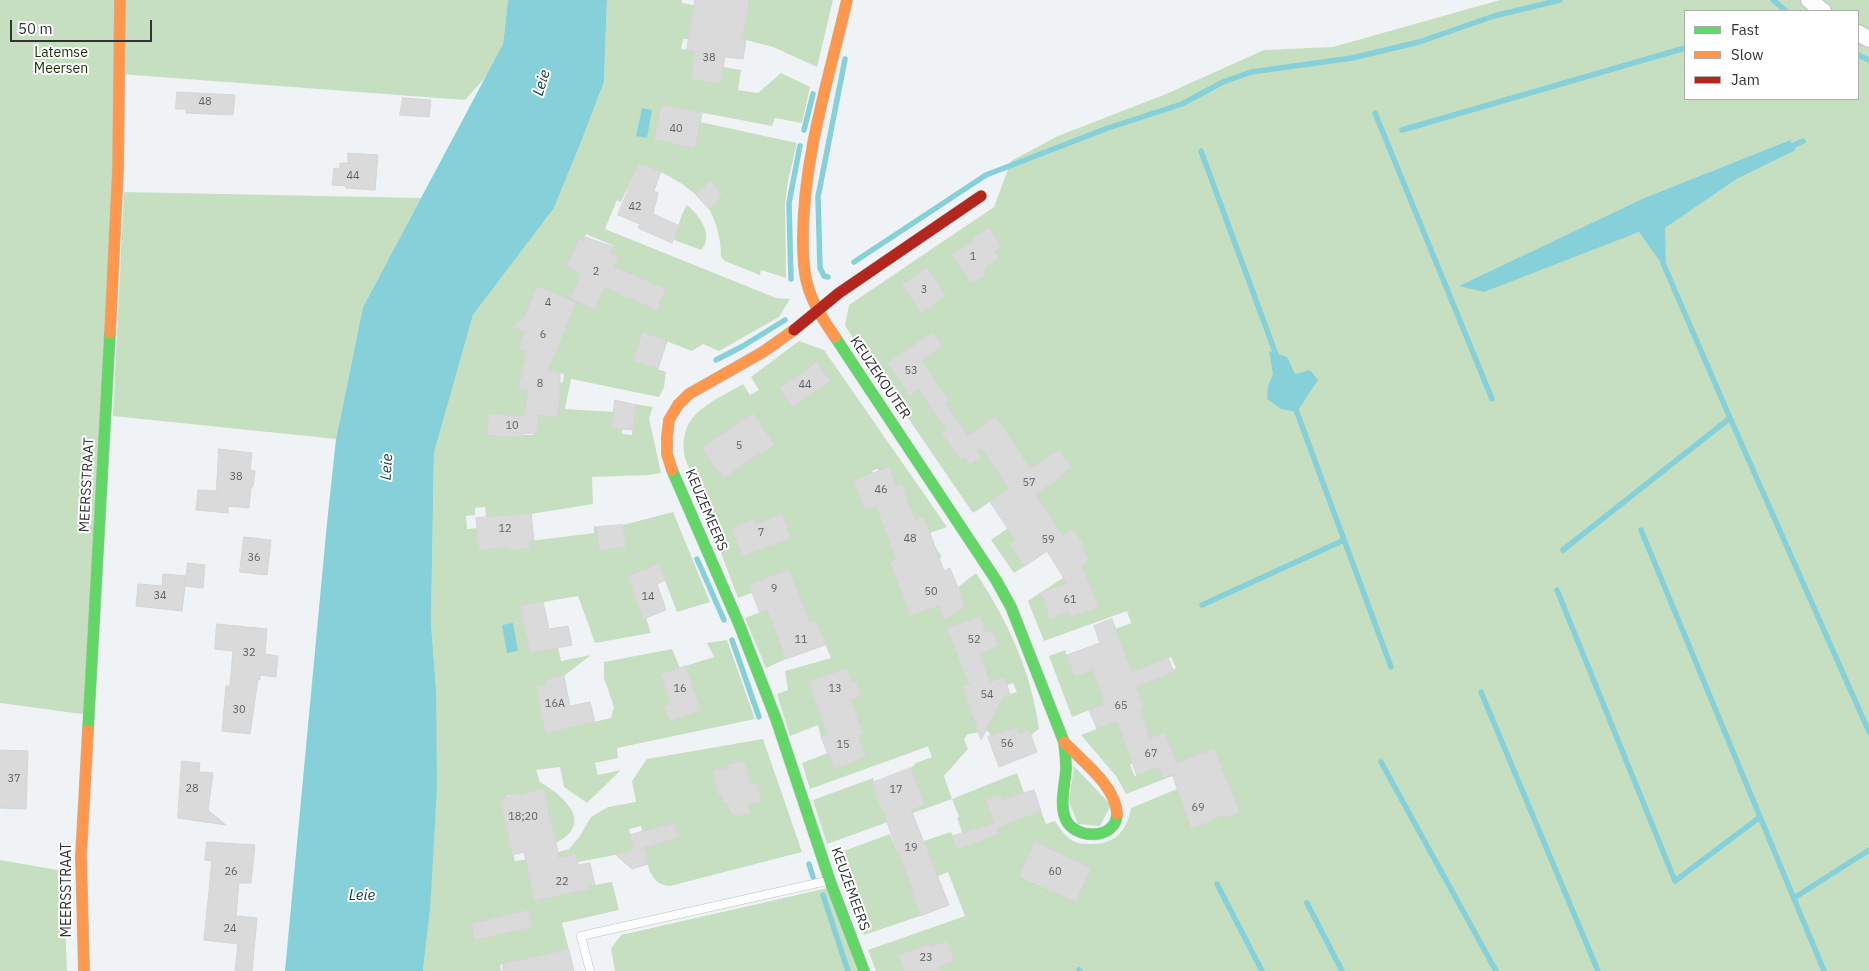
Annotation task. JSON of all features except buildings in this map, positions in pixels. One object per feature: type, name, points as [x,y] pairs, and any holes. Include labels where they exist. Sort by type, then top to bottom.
[{"type":"street","name":"MEERSSTRAAT","points":[[84,971],[81,856],[114,266],[120,0]]},
{"type":"street","name":"KEUZEKOUTER","points":[[847,0],[814,140],[805,198],[803,233],[805,275],[818,309],[996,580],[1011,607],[1064,742],[1066,764],[1063,805],[1067,822],[1072,829],[1080,832],[1091,835],[1102,834],[1113,827],[1118,819],[1115,798],[1109,789],[1064,742]]},
{"type":"street","points":[[1809,0],[1821,10]]},
{"type":"street","name":"KEUZEMEERS","points":[[864,971],[830,881],[776,719],[739,624],[673,473],[667,454],[669,420],[678,405],[689,394],[763,352],[793,331],[839,293],[981,196]]},
{"type":"lane","points":[[590,971],[581,936],[830,881]]},
{"type":"green space","name":"Latemse Meersen","points":[[0,0],[508,0],[503,44],[490,72],[465,100],[120,74],[89,715],[0,703]]},
{"type":"green space","points":[[607,0],[682,0],[682,3],[746,15],[749,0],[833,0],[817,67],[773,47],[746,40],[690,31],[689,39],[683,39],[681,49],[695,51],[691,79],[720,84],[723,67],[741,70],[738,90],[758,93],[781,73],[810,87],[802,123],[775,118],[772,126],[662,105],[655,139],[694,148],[700,122],[797,143],[785,204],[786,278],[761,270],[760,275],[725,261],[721,257],[718,232],[709,209],[720,199],[718,197],[722,194],[711,181],[696,195],[669,176],[639,164],[621,202],[617,200],[605,229],[776,298],[790,299],[779,317],[719,351],[703,344],[692,351],[643,332],[634,361],[666,372],[664,387],[659,397],[571,379],[565,409],[632,413],[634,404],[653,407],[649,418],[661,473],[592,477],[593,504],[531,514],[486,517],[485,507],[475,508],[475,515],[466,516],[467,529],[477,528],[479,550],[510,547],[511,550],[530,548],[530,541],[594,533],[594,526],[597,527],[600,550],[626,547],[623,525],[673,512],[710,602],[677,612],[659,565],[628,576],[643,619],[646,618],[651,633],[595,643],[578,596],[521,606],[530,653],[558,647],[561,661],[591,655],[564,676],[546,680],[546,685],[536,687],[546,733],[611,718],[614,707],[604,678],[604,662],[672,649],[680,668],[661,675],[671,703],[663,706],[670,721],[701,710],[685,666],[714,657],[707,643],[727,640],[755,719],[617,748],[618,758],[595,763],[598,775],[621,770],[587,803],[564,787],[560,767],[536,770],[540,782],[566,802],[572,810],[574,819],[573,827],[567,835],[556,843],[552,826],[544,827],[547,806],[544,789],[507,796],[500,800],[515,861],[536,858],[543,876],[530,879],[534,899],[589,889],[588,886],[612,882],[619,910],[562,923],[569,950],[500,965],[501,971],[423,971],[430,911],[436,688],[431,623],[434,453],[473,315],[554,208],[604,82]],"holes":[[[586,234],[614,246],[610,254],[618,257],[611,273],[626,272],[665,289],[657,310],[617,293],[620,286],[608,281],[604,288],[579,277],[583,241]],[[523,319],[552,322],[566,328],[555,353],[534,354],[519,349],[525,331],[519,329],[518,325]],[[523,365],[564,374],[563,382],[528,390],[521,388],[524,375],[521,374]],[[489,414],[534,417],[538,420],[536,433],[532,435],[487,435]],[[633,418],[632,435],[622,434],[622,429],[612,428],[613,420]]]},
{"type":"green space","points":[[1500,0],[1869,0],[1869,971],[939,971],[938,967],[954,961],[947,941],[931,947],[930,944],[898,955],[904,971],[876,971],[868,950],[965,916],[948,872],[938,876],[939,881],[912,891],[920,916],[864,935],[833,855],[890,834],[903,865],[929,855],[924,841],[951,832],[957,849],[967,846],[957,818],[959,817],[952,799],[1017,773],[1024,793],[1002,800],[1000,795],[986,800],[996,828],[1041,811],[1046,824],[1055,821],[1073,841],[1083,844],[1100,843],[1107,842],[1119,835],[1126,823],[1131,808],[1199,780],[1228,783],[1213,749],[1195,756],[1198,766],[1126,794],[1116,776],[1081,735],[1141,712],[1140,710],[1144,708],[1135,684],[1102,696],[1105,704],[1072,717],[1049,656],[1065,650],[1075,676],[1126,657],[1115,629],[1131,623],[1127,611],[1044,641],[1028,601],[1090,560],[1082,548],[1084,546],[1073,529],[1063,536],[1050,517],[1010,544],[1025,566],[1014,573],[991,540],[1021,519],[1014,508],[1061,477],[1071,467],[1059,450],[1009,489],[973,513],[845,326],[849,305],[994,207],[1011,161],[1058,136],[1166,94],[1264,50],[1333,47]],"holes":[[[1790,140],[1796,150],[1737,179],[1665,228],[1665,269],[1640,232],[1460,286],[1644,198]],[[989,229],[1001,246],[994,251],[999,258],[996,260],[993,256],[980,265],[984,276],[974,282],[971,281],[952,255],[975,240],[973,238]],[[927,268],[946,295],[921,313],[902,285]],[[912,347],[934,379],[909,395],[888,363]],[[996,417],[1006,431],[961,460],[942,433],[958,422],[967,436]],[[1086,576],[1098,607],[1071,617],[1069,612],[1050,619],[1041,593]],[[1171,657],[1176,668],[1173,672],[1155,679],[1150,665]],[[1165,733],[1177,772],[1163,778],[1158,767],[1135,776],[1130,765],[1133,763],[1127,747]],[[1205,788],[1216,819],[1191,828]],[[1035,843],[1091,868],[1075,901],[1020,876]]]},
{"type":"green space","points":[[124,192],[421,198],[363,307],[336,439],[113,416]]},
{"type":"green space","points":[[687,205],[696,214],[706,232],[705,244],[701,250],[674,240]]},
{"type":"green space","points":[[799,341],[824,350],[947,527],[930,533],[923,517],[886,531],[896,559],[934,545],[942,557],[895,575],[911,616],[961,597],[958,587],[976,573],[1008,628],[1024,667],[1039,729],[1031,735],[991,736],[988,731],[968,734],[964,739],[968,749],[944,776],[952,799],[827,844],[813,800],[873,778],[874,782],[872,784],[881,808],[909,797],[911,768],[916,763],[932,757],[929,746],[810,789],[802,763],[828,753],[834,769],[866,757],[858,736],[863,733],[859,723],[821,737],[818,725],[790,736],[777,694],[788,690],[785,671],[831,658],[816,621],[777,635],[786,659],[766,668],[745,618],[800,597],[789,570],[750,585],[752,593],[738,598],[685,458],[684,443],[686,430],[691,420],[699,411],[743,384],[750,395],[759,390],[751,377]],"holes":[[[889,467],[896,486],[902,484],[906,494],[865,510],[854,481],[873,473],[872,471],[877,469],[879,471]],[[782,514],[791,538],[742,556],[732,528],[753,519],[755,524]],[[980,617],[984,628],[983,634],[992,631],[998,646],[960,661],[948,629]],[[847,669],[852,682],[856,681],[861,696],[819,712],[809,682]],[[988,677],[990,682],[1004,677],[1007,685],[1013,683],[1017,692],[1000,697],[972,715],[963,687]]]},
{"type":"green space","points":[[763,739],[802,852],[670,886],[663,885],[654,878],[648,867],[644,848],[646,846],[641,826],[629,829],[634,849],[620,854],[578,862],[575,855],[556,859],[555,853],[569,849],[580,836],[591,817],[608,807],[636,802],[632,781],[647,759]],"holes":[[[728,765],[750,783],[757,783],[761,801],[748,804],[750,814],[738,816],[731,813],[727,802],[723,803],[721,794],[718,795],[713,770],[729,768]]]},
{"type":"green space","points":[[1074,766],[1111,805],[1100,826],[1078,824],[1069,802]]},
{"type":"green space","points":[[0,860],[63,871],[67,971],[0,971]]},
{"type":"green space","points":[[828,888],[857,971],[615,971],[611,949],[621,935]]},
{"type":"water","name":"Leie","points":[[508,0],[607,0],[604,82],[554,208],[473,315],[434,453],[431,623],[436,688],[437,787],[430,911],[423,971],[285,971],[336,439],[363,307],[503,44]]},
{"type":"water","points":[[642,108],[652,110],[647,138],[636,136]]},
{"type":"water","points":[[1790,140],[1796,150],[1737,179],[1665,228],[1666,270],[1639,232],[1484,292],[1459,286],[1644,198]]},
{"type":"water","points":[[1269,351],[1287,357],[1295,374],[1310,370],[1318,380],[1297,412],[1281,409],[1267,399],[1268,386],[1273,374]]},
{"type":"water","points":[[513,623],[518,651],[507,653],[502,625]]},
{"type":"waterway","points":[[854,262],[986,175],[1108,128],[1182,104],[1223,82],[1251,72],[1352,58],[1419,42],[1494,16],[1560,0]]},
{"type":"waterway","points":[[1773,0],[1785,10]]},
{"type":"waterway","points":[[1402,130],[1684,48]]},
{"type":"waterway","points":[[1859,55],[1869,60]]},
{"type":"waterway","points":[[828,277],[824,276],[820,268],[818,197],[845,59]]},
{"type":"waterway","points":[[804,130],[813,94]]},
{"type":"waterway","points":[[1375,113],[1492,399]]},
{"type":"waterway","points":[[1788,148],[1803,141]]},
{"type":"waterway","points":[[791,279],[789,203],[800,146]]},
{"type":"waterway","points":[[1201,151],[1278,360]]},
{"type":"waterway","points":[[1663,263],[1869,732]]},
{"type":"waterway","points":[[716,360],[785,320]]},
{"type":"waterway","points":[[1295,407],[1391,667]]},
{"type":"waterway","points":[[1563,550],[1730,418]]},
{"type":"waterway","points":[[1641,530],[1824,971]]},
{"type":"waterway","points":[[1202,605],[1344,540]]},
{"type":"waterway","points":[[697,559],[724,620]]},
{"type":"waterway","points":[[1557,590],[1675,881],[1760,817]]},
{"type":"waterway","points":[[732,640],[759,717]]},
{"type":"waterway","points":[[1481,692],[1598,971]]},
{"type":"waterway","points":[[1381,762],[1496,971]]},
{"type":"waterway","points":[[1794,898],[1869,850]]},
{"type":"waterway","points":[[809,864],[813,877]]},
{"type":"waterway","points":[[1217,884],[1262,971]]},
{"type":"waterway","points":[[823,895],[848,971]]},
{"type":"waterway","points":[[1307,903],[1342,971]]},
{"type":"traffic: fast","points":[[88,730],[110,333]]},
{"type":"traffic: fast","points":[[835,337],[996,580],[1011,607],[1064,742],[1066,769],[1063,808],[1066,820],[1071,827],[1078,831],[1086,834],[1095,834],[1103,833],[1110,829],[1115,823],[1117,814]]},
{"type":"traffic: fast","points":[[672,470],[739,624],[776,719],[830,881],[864,971]]},
{"type":"traffic: slow","points":[[110,333],[118,169],[120,0]]},
{"type":"traffic: slow","points":[[835,337],[812,298],[806,278],[803,238],[804,208],[807,178],[818,118],[847,0]]},
{"type":"traffic: slow","points":[[672,470],[667,454],[667,437],[669,420],[678,405],[689,394],[763,352],[794,330]]},
{"type":"traffic: slow","points":[[84,971],[81,856],[88,730]]},
{"type":"traffic: slow","points":[[1064,742],[1105,784],[1111,794],[1117,814]]},
{"type":"traffic: jam","points":[[794,330],[839,293],[981,196]]}]
